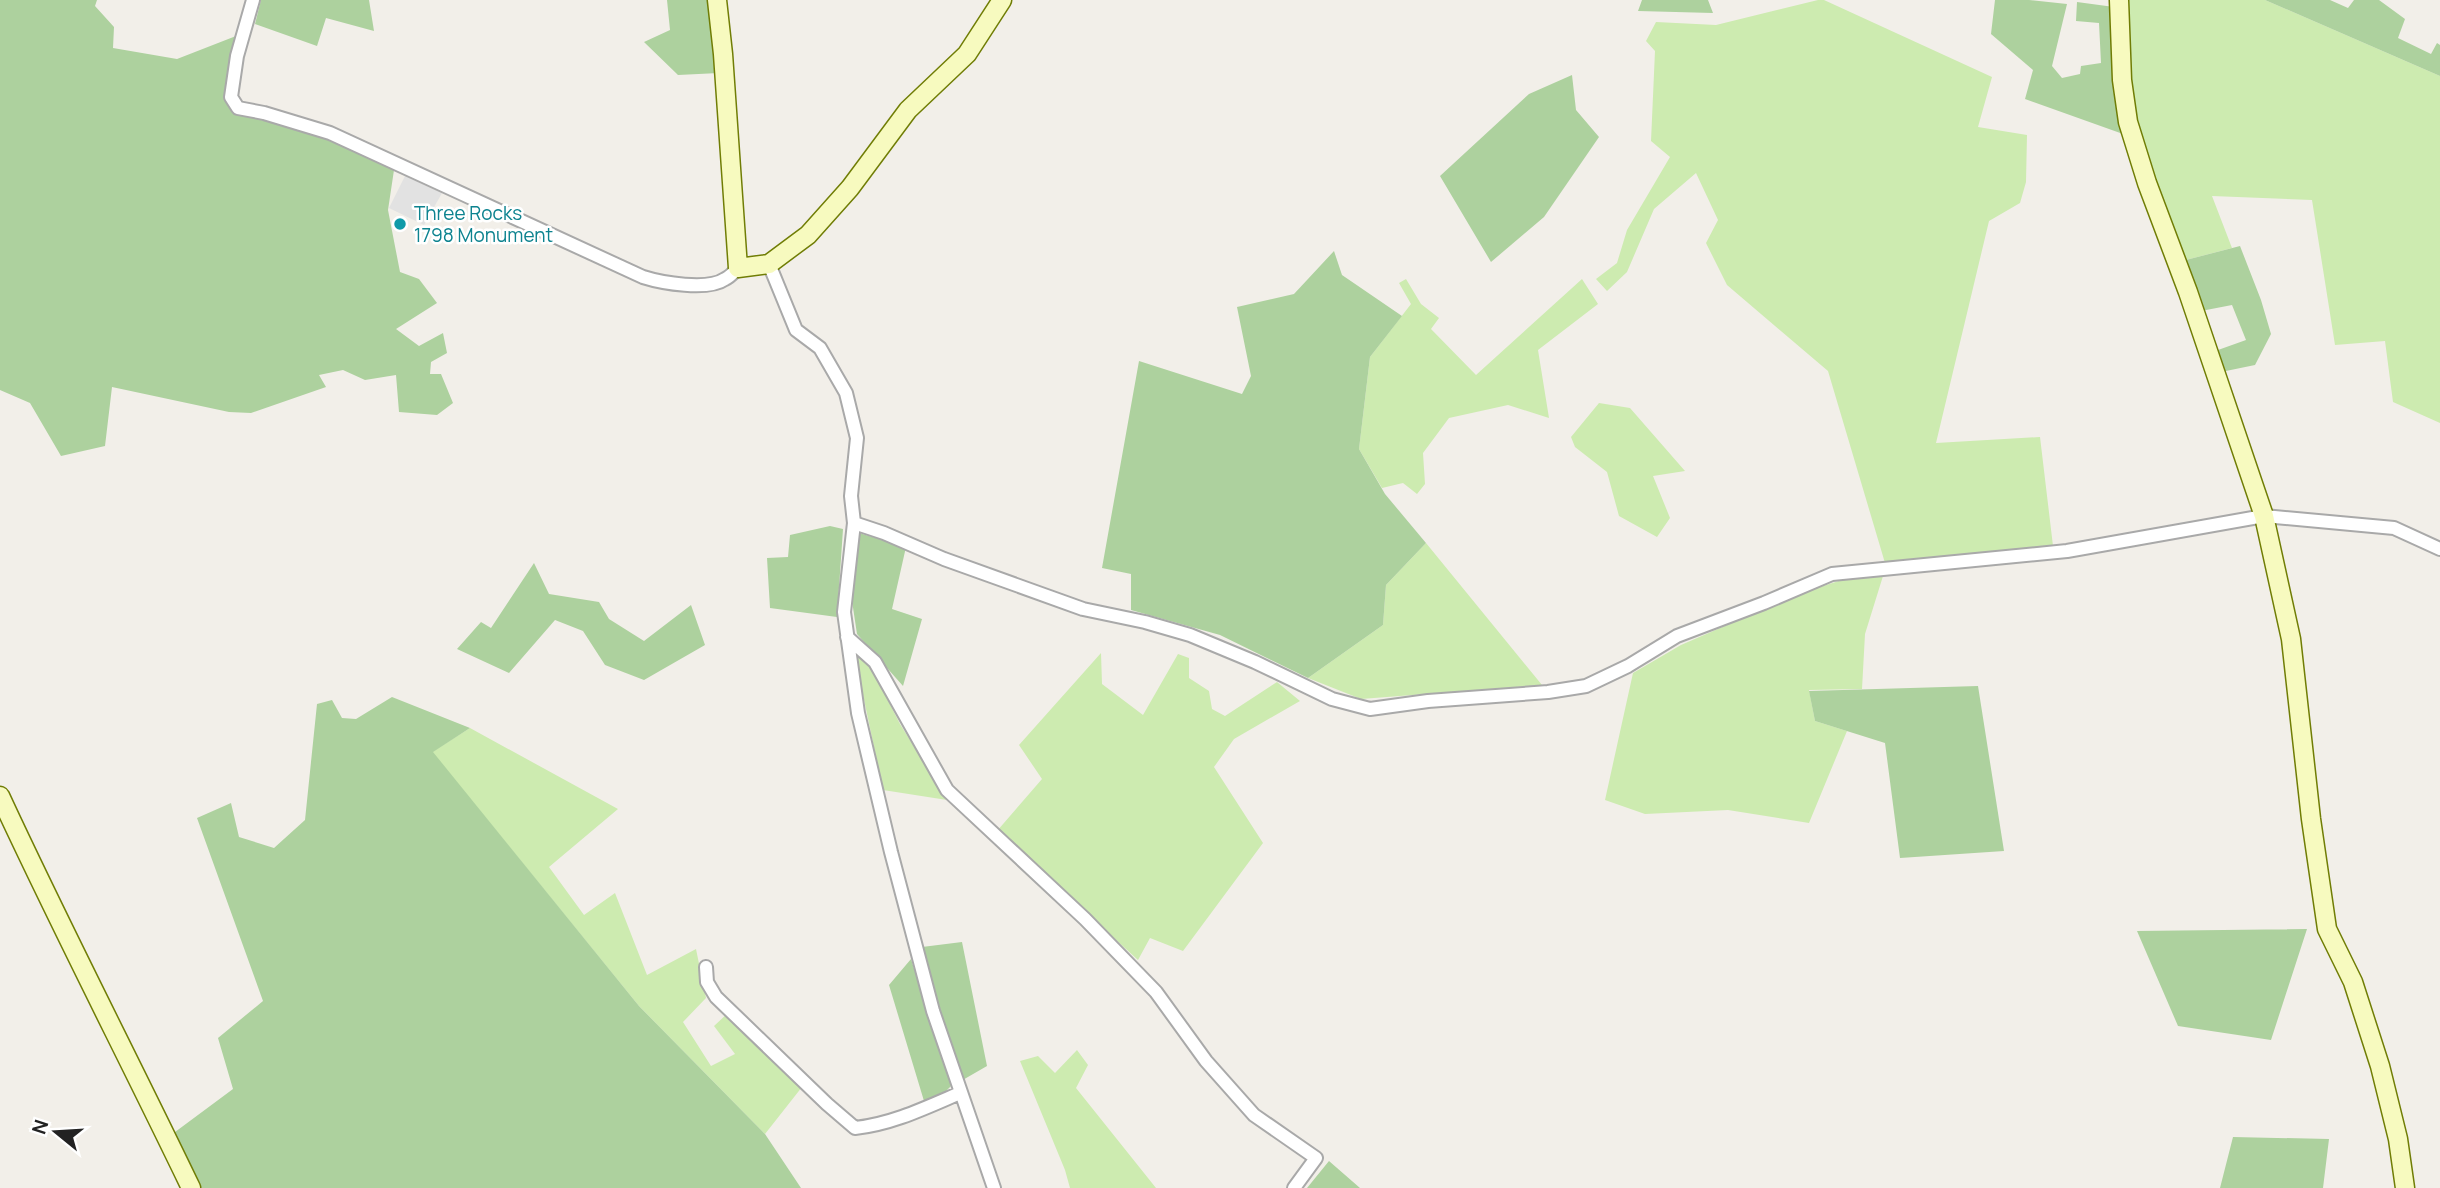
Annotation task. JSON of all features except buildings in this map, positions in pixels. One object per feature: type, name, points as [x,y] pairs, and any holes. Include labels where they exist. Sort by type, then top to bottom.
[{"type":"street","points":[[253,0],[237,56],[231,97],[238,108],[330,133],[560,241],[664,284],[715,284],[724,281],[738,268],[769,264],[808,235],[885,144],[908,110],[967,54],[1002,0]]},
{"type":"street","points":[[717,0],[738,268]]},
{"type":"street","points":[[2119,0],[2122,79],[2128,122],[2264,516],[2291,639],[2311,819],[2327,929],[2353,982],[2380,1066],[2398,1139],[2405,1188]]},
{"type":"street","points":[[769,264],[796,330],[820,348],[846,393],[857,438],[851,496],[854,523],[844,612],[859,713],[891,852],[933,1011],[994,1188]]},
{"type":"street","points":[[854,523],[1083,609],[1190,635],[1332,699],[1370,709],[1586,686],[1628,666],[1677,636],[1832,574],[2067,551],[2264,516],[2394,528],[2440,549]]},
{"type":"street","points":[[847,637],[875,662],[947,790],[1085,919],[1156,992],[1206,1061],[1254,1115],[1316,1158],[1294,1188]]},
{"type":"street","points":[[0,796],[191,1188]]},
{"type":"street","points":[[706,967],[707,982],[716,997],[855,1128],[888,1122],[960,1093]]},
{"type":"green space","points":[[0,0],[97,0],[95,6],[114,27],[113,48],[177,59],[236,36],[225,100],[232,112],[328,138],[394,170],[388,210],[400,272],[419,279],[437,303],[396,329],[419,346],[443,333],[447,353],[431,362],[430,374],[441,374],[453,403],[437,415],[399,412],[396,375],[365,380],[343,370],[319,375],[326,387],[251,413],[229,412],[112,387],[105,446],[61,456],[30,403],[0,390]]},
{"type":"green space","points":[[261,0],[369,0],[374,31],[326,18],[317,46],[255,24]]},
{"type":"green space","points":[[667,0],[710,0],[719,73],[678,75],[644,42],[670,30]]},
{"type":"green space","points":[[1642,0],[1708,0],[1713,13],[1638,11]]},
{"type":"green space","points":[[1824,0],[1992,77],[1978,127],[2027,135],[2026,182],[2020,203],[1989,221],[1936,443],[2040,437],[2053,546],[1985,557],[1885,563],[1828,371],[1727,285],[1706,243],[1718,220],[1696,173],[1654,209],[1627,272],[1607,291],[1596,279],[1617,263],[1627,230],[1670,157],[1651,141],[1655,51],[1646,41],[1656,22],[1716,25]]},
{"type":"green space","points":[[1995,0],[2067,4],[2052,66],[2062,78],[2080,74],[2081,66],[2101,63],[2099,23],[2076,21],[2077,2],[2114,7],[2115,97],[2123,134],[2025,99],[2033,70],[1991,34]]},
{"type":"green space","points":[[2129,0],[2265,0],[2440,76],[2440,423],[2393,402],[2385,341],[2335,345],[2312,200],[2212,196],[2232,248],[2182,261],[2152,180],[2130,103],[2127,45]]},
{"type":"green space","points":[[2265,0],[2330,0],[2348,8],[2354,0],[2379,0],[2405,19],[2398,38],[2431,54],[2437,43],[2440,45],[2440,76]]},
{"type":"green space","points":[[1572,75],[1576,110],[1599,137],[1544,217],[1491,262],[1440,176],[1529,94]]},
{"type":"green space","points":[[2240,246],[2271,334],[2255,365],[2221,372],[2218,350],[2246,340],[2232,305],[2201,311],[2182,261]]},
{"type":"green space","points":[[1334,251],[1342,275],[1402,316],[1370,357],[1359,449],[1385,494],[1426,543],[1386,585],[1383,625],[1308,678],[1220,635],[1131,610],[1131,574],[1102,568],[1139,361],[1242,394],[1251,376],[1237,307],[1294,294]]},
{"type":"green space","points":[[1406,279],[1421,304],[1439,318],[1431,329],[1476,375],[1582,279],[1598,304],[1538,350],[1549,418],[1508,405],[1449,418],[1423,453],[1425,484],[1417,494],[1403,483],[1382,488],[1359,449],[1370,357],[1411,304],[1399,283]]},
{"type":"green space","points":[[1599,403],[1630,408],[1685,471],[1653,476],[1670,518],[1657,537],[1619,516],[1607,472],[1575,447],[1571,437]]},
{"type":"green space","points":[[830,526],[843,529],[837,617],[770,608],[767,558],[788,557],[790,535]]},
{"type":"green space","points":[[859,533],[906,547],[892,609],[922,619],[903,686],[857,634],[852,601]]},
{"type":"green space","points":[[1426,543],[1542,685],[1361,699],[1308,678],[1383,625],[1386,585]]},
{"type":"green space","points":[[534,563],[549,594],[599,602],[609,619],[644,641],[691,605],[705,645],[644,680],[605,665],[583,631],[555,620],[509,673],[457,649],[481,622],[491,628]]},
{"type":"green space","points":[[1883,576],[1865,634],[1862,689],[1809,690],[1815,721],[1847,731],[1809,823],[1728,810],[1645,814],[1605,800],[1633,673],[1681,645],[1801,593],[1845,579]]},
{"type":"green space","points":[[854,652],[872,669],[900,724],[947,800],[883,790]]},
{"type":"green space","points":[[1101,653],[1102,684],[1143,715],[1178,654],[1189,658],[1189,678],[1209,691],[1212,709],[1225,716],[1277,682],[1300,701],[1234,739],[1214,767],[1263,843],[1183,951],[1150,938],[1138,960],[997,831],[1042,779],[1019,745]]},
{"type":"green space","points":[[1978,686],[2004,851],[1900,858],[1885,743],[1815,721],[1809,691]]},
{"type":"green space","points":[[392,697],[470,728],[433,752],[639,1006],[765,1134],[801,1188],[197,1188],[171,1135],[233,1089],[218,1038],[263,1001],[197,818],[231,803],[239,837],[274,848],[305,820],[317,704],[332,700],[342,718],[356,719]]},
{"type":"green space","points":[[470,728],[618,809],[549,867],[584,915],[615,893],[647,975],[696,949],[706,998],[683,1022],[711,1066],[735,1054],[714,1026],[728,1013],[802,1087],[765,1134],[639,1006],[432,752]]},
{"type":"green space","points":[[2307,929],[2271,1040],[2178,1026],[2137,931]]},
{"type":"green space","points":[[962,942],[987,1066],[961,1081],[922,947]]},
{"type":"green space","points":[[911,959],[951,1086],[939,1098],[924,1101],[889,985]]},
{"type":"green space","points":[[1077,1050],[1088,1065],[1076,1088],[1156,1188],[1070,1188],[1020,1061],[1038,1056],[1055,1073]]},
{"type":"green space","points":[[2233,1137],[2329,1139],[2323,1188],[2220,1188]]},
{"type":"green space","points":[[1329,1161],[1360,1188],[1307,1188]]},
{"type":"shaded area","points":[[405,176],[442,193],[424,225],[389,208]]},
{"type":"place","name":"Three Rocks 1798 Monument","points":[[400,224]]}]
